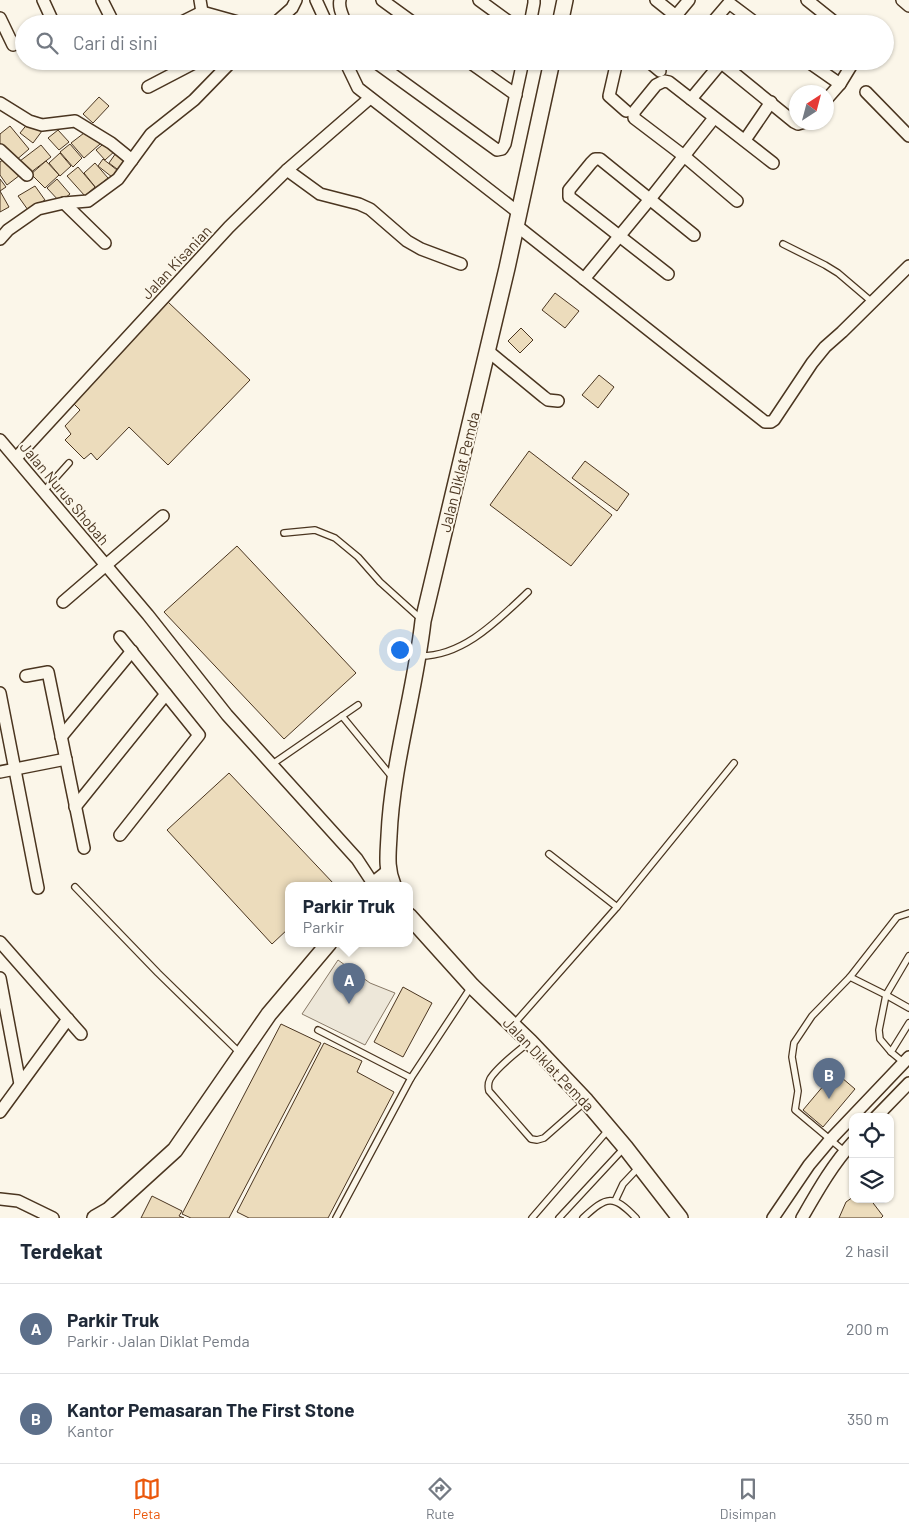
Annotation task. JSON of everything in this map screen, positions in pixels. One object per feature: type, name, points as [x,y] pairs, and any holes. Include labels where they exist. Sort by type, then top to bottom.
[{"type":"street","points":[[43,0],[50,15]]},
{"type":"street","points":[[102,0],[110,15]]},
{"type":"street","points":[[200,0],[201,15]]},
{"type":"street","points":[[284,15],[292,8],[296,0]]},
{"type":"street","points":[[316,0],[323,15]]},
{"type":"street","points":[[382,0],[403,15]]},
{"type":"street","points":[[479,0],[500,15]]},
{"type":"street","points":[[532,15],[534,0]]},
{"type":"street","points":[[562,15],[565,0]]},
{"type":"street","points":[[656,0],[678,9]]},
{"type":"street","points":[[807,0],[825,15]]},
{"type":"street","points":[[902,0],[909,6]]},
{"type":"street","points":[[719,15],[730,1],[746,15]]},
{"type":"street","points":[[0,18],[13,45],[15,44]]},
{"type":"street","points":[[148,87],[181,70]]},
{"type":"street","points":[[0,239],[8,230],[38,209],[64,203],[88,201],[118,179],[151,134],[194,100],[223,70]]},
{"type":"street","points":[[349,70],[358,88],[764,422],[768,423],[774,420],[802,377],[825,347],[909,266]]},
{"type":"street","points":[[386,70],[497,150],[502,149],[505,144],[521,70]]},
{"type":"street","points":[[480,70],[516,96]]},
{"type":"street","name":"Jalan Diklat Pemda","points":[[390,879],[390,829],[395,781],[419,656],[423,621],[488,351],[550,70]]},
{"type":"street","points":[[615,70],[609,96],[626,111]]},
{"type":"street","points":[[690,99],[714,70]]},
{"type":"street","points":[[730,70],[789,118]]},
{"type":"street","points":[[820,70],[840,84]]},
{"type":"street","points":[[834,91],[849,70]]},
{"type":"street","points":[[737,201],[684,156],[636,120],[633,115],[660,82],[669,82],[773,163]]},
{"type":"street","points":[[866,92],[909,136]]},
{"type":"street","name":"Jalan Kisanian","points":[[16,458],[229,226],[287,170],[370,98]]},
{"type":"street","points":[[745,140],[771,102]]},
{"type":"street","points":[[0,103],[28,121],[42,125],[75,121],[111,142],[132,160]]},
{"type":"street","points":[[586,276],[714,118]]},
{"type":"street","points":[[0,150],[27,175]]},
{"type":"street","points":[[668,274],[569,197],[569,190],[595,159],[600,159],[694,235]]},
{"type":"street","points":[[287,170],[320,194],[359,204],[370,209],[407,241],[421,249],[461,264]]},
{"type":"street","points":[[64,203],[105,243]]},
{"type":"street","points":[[488,351],[544,398],[558,401]]},
{"type":"street","name":"Jalan Nurus Shobah","points":[[0,440],[107,565],[228,715],[357,859],[371,882]]},
{"type":"street","points":[[63,602],[163,516]]},
{"type":"street","points":[[120,637],[199,735],[120,835]]},
{"type":"street","points":[[62,737],[132,652]]},
{"type":"street","points":[[26,676],[48,672],[84,848]]},
{"type":"street","points":[[0,693],[38,888]]},
{"type":"street","points":[[75,807],[166,694]]},
{"type":"street","points":[[0,772],[66,759]]},
{"type":"street","name":"Jalan Diklat Pemda","points":[[413,920],[472,986],[530,1042],[610,1128],[680,1218]]},
{"type":"street","points":[[0,942],[81,1034]]},
{"type":"street","points":[[95,1218],[109,1210],[175,1150],[269,1014],[325,947]]},
{"type":"street","points":[[0,978],[20,1084]]},
{"type":"street","points":[[0,1112],[68,1019]]},
{"type":"street","points":[[773,1218],[809,1166],[830,1140],[906,1060]]},
{"type":"street","points":[[880,1113],[909,1083]]},
{"type":"street","points":[[802,1218],[826,1178],[849,1146]]},
{"type":"street","points":[[0,1199],[18,1201],[52,1218]]},
{"type":"lane","points":[[783,244],[825,264],[872,302]]},
{"type":"lane","points":[[43,492],[69,463]]},
{"type":"lane","points":[[284,533],[315,530],[335,538],[358,557],[380,582],[423,621]]},
{"type":"lane","points":[[419,656],[432,656],[473,638],[499,619],[528,592]]},
{"type":"lane","points":[[271,765],[358,705]]},
{"type":"lane","points":[[342,716],[395,781]]},
{"type":"lane","points":[[513,1025],[617,907],[734,763]]},
{"type":"lane","points":[[549,854],[617,907]]},
{"type":"lane","points":[[75,888],[241,1055]]},
{"type":"lane","points":[[844,1152],[795,1110],[798,1092],[792,1057],[794,1044],[812,1016],[850,977],[897,917],[909,913]]},
{"type":"lane","points":[[906,1060],[891,1052],[880,1039],[880,1030],[886,995],[909,956]]},
{"type":"lane","points":[[850,977],[909,1008]]},
{"type":"lane","points":[[336,1218],[411,1078],[472,986]]},
{"type":"lane","points":[[891,1052],[909,1024]]},
{"type":"lane","points":[[318,1030],[411,1078]]},
{"type":"lane","points":[[530,1042],[510,1058],[490,1079],[488,1085],[489,1091],[531,1139],[544,1138],[586,1102]]},
{"type":"lane","points":[[532,1218],[610,1128]]},
{"type":"lane","points":[[559,1218],[625,1147]]},
{"type":"lane","points":[[615,1201],[623,1184],[640,1166]]},
{"type":"lane","points":[[583,1218],[607,1200],[624,1205],[636,1218]]},
{"type":"shaded area","points":[[338,960],[370,983],[395,993],[365,1045],[302,1014]]},
{"type":"building","points":[[99,97],[109,106],[93,123],[83,114]]},
{"type":"building","points":[[29,122],[42,131],[33,143],[20,133]]},
{"type":"building","points":[[10,126],[29,149],[15,161],[0,144],[0,134]]},
{"type":"building","points":[[58,130],[69,142],[59,150],[48,138]]},
{"type":"building","points":[[88,130],[100,144],[84,158],[71,143]]},
{"type":"building","points":[[107,141],[116,150],[105,160],[96,150]]},
{"type":"building","points":[[70,144],[82,158],[73,167],[60,152]]},
{"type":"building","points":[[41,145],[51,157],[30,173],[20,161]]},
{"type":"building","points":[[118,150],[130,159],[121,172],[109,163]]},
{"type":"building","points":[[60,153],[71,166],[60,176],[49,163]]},
{"type":"building","points":[[7,157],[20,175],[7,185],[0,175],[0,162]]},
{"type":"building","points":[[103,159],[117,170],[112,177],[98,166]]},
{"type":"building","points":[[46,161],[59,175],[45,188],[31,174]]},
{"type":"building","points":[[95,163],[108,178],[96,188],[84,173]]},
{"type":"building","points":[[78,167],[95,187],[85,196],[67,176]]},
{"type":"building","points":[[0,179],[6,187],[0,191]]},
{"type":"building","points":[[57,179],[70,194],[60,202],[47,188]]},
{"type":"building","points":[[35,186],[45,200],[28,210],[18,196]]},
{"type":"building","points":[[0,191],[9,207],[0,212]]},
{"type":"building","points":[[555,293],[579,311],[565,328],[542,310]]},
{"type":"building","points":[[168,302],[250,380],[168,465],[129,427],[97,460],[91,453],[84,459],[65,440],[71,434],[65,426],[80,410],[73,403]]},
{"type":"building","points":[[521,328],[533,340],[520,353],[508,341]]},
{"type":"building","points":[[599,375],[614,387],[598,408],[582,395]]},
{"type":"building","points":[[529,451],[612,515],[571,566],[490,505]]},
{"type":"building","points":[[585,461],[629,494],[617,511],[572,478]]},
{"type":"building","points":[[237,546],[356,673],[284,739],[164,612]]},
{"type":"building","points":[[229,773],[332,882],[285,882],[285,932],[272,944],[167,830]]},
{"type":"building","points":[[403,987],[432,1003],[403,1057],[374,1042]]},
{"type":"building","points":[[281,1024],[321,1043],[229,1218],[191,1218],[182,1214]]},
{"type":"building","points":[[324,1043],[362,1061],[357,1072],[394,1092],[328,1218],[249,1218],[237,1212]]},
{"type":"building","points":[[835,1072],[855,1089],[823,1127],[803,1110]]},
{"type":"building","points":[[152,1196],[182,1211],[179,1216],[184,1218],[141,1218]]},
{"type":"building","points":[[849,1200],[849,1203],[873,1203],[883,1216],[881,1218],[839,1218],[846,1202]]},
{"type":"place","name":"Parkir Truk","points":[[349,1004]]},
{"type":"place","name":"Kantor Pemasaran The First Stone","points":[[829,1099]]}]
